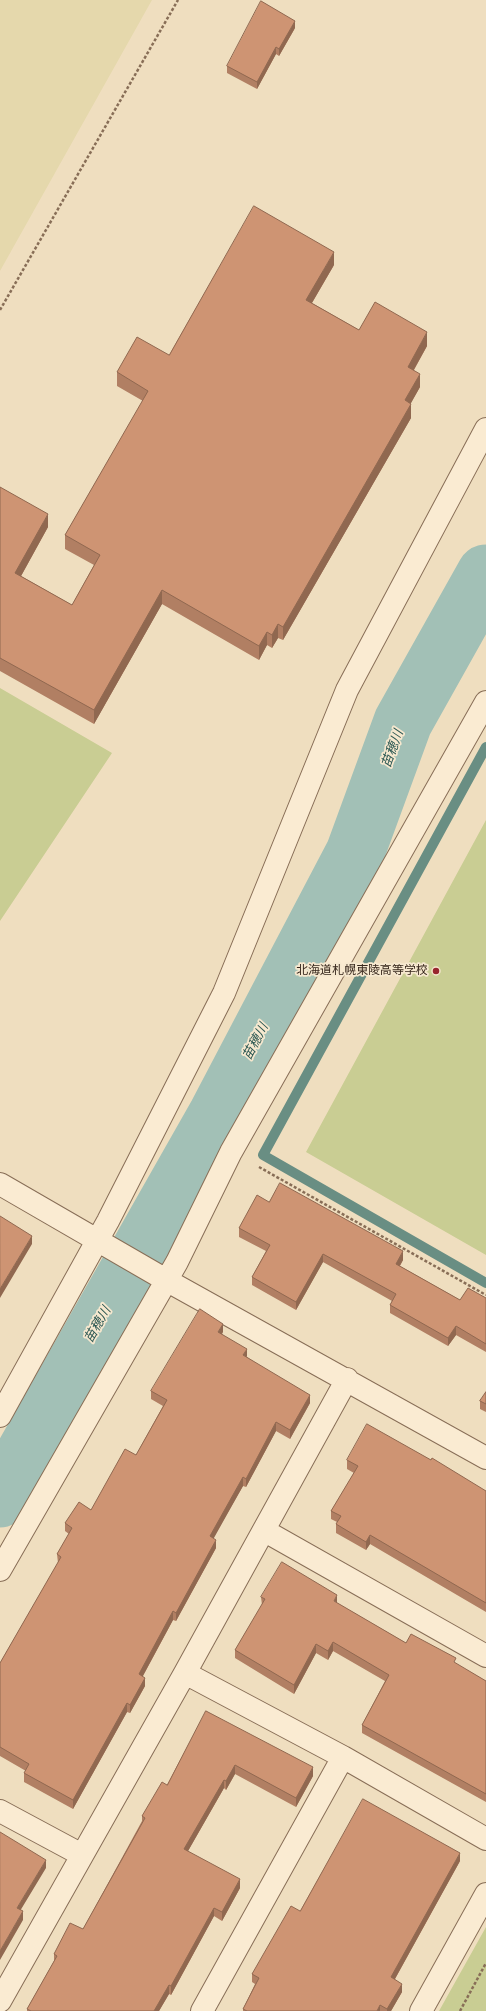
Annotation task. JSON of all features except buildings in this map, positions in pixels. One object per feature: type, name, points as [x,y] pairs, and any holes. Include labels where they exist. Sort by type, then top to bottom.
[{"type":"street","points":[[0,1416],[103,1243],[224,992],[347,690],[486,429]]},
{"type":"street","points":[[0,1570],[177,1262],[231,1152],[486,702]]},
{"type":"street","points":[[0,1184],[166,1280],[347,1379],[486,1458]]},
{"type":"street","points":[[0,2001],[186,1673],[347,1379]]},
{"type":"street","points":[[265,1531],[486,1656]]},
{"type":"street","points":[[186,1673],[343,1757],[486,1839]]},
{"type":"street","points":[[202,2011],[343,1757]]},
{"type":"street","points":[[0,1812],[82,1855]]},
{"type":"street","points":[[421,2011],[486,1894]]},
{"type":"path","points":[[0,310],[178,0]]},
{"type":"path","points":[[259,1167],[486,1295]]},
{"type":"path","points":[[460,2011],[486,1963]]},
{"type":"shaded area","points":[[0,0],[152,0],[0,271]]},
{"type":"green space","points":[[0,688],[112,753],[0,921]]},
{"type":"green space","name":"北海道札幌東陵高等学校","points":[[486,820],[486,1255],[306,1152]]},
{"type":"green space","points":[[486,1927],[486,2011],[439,2011]]},
{"type":"waterway","name":"苗穂川","points":[[0,1498],[218,1114],[355,853],[403,722],[486,574]]},
{"type":"waterway","points":[[486,747],[263,1155],[486,1283]]},
{"type":"place","name":"北海道札幌東陵高等学校","points":[[436,971]]}]
